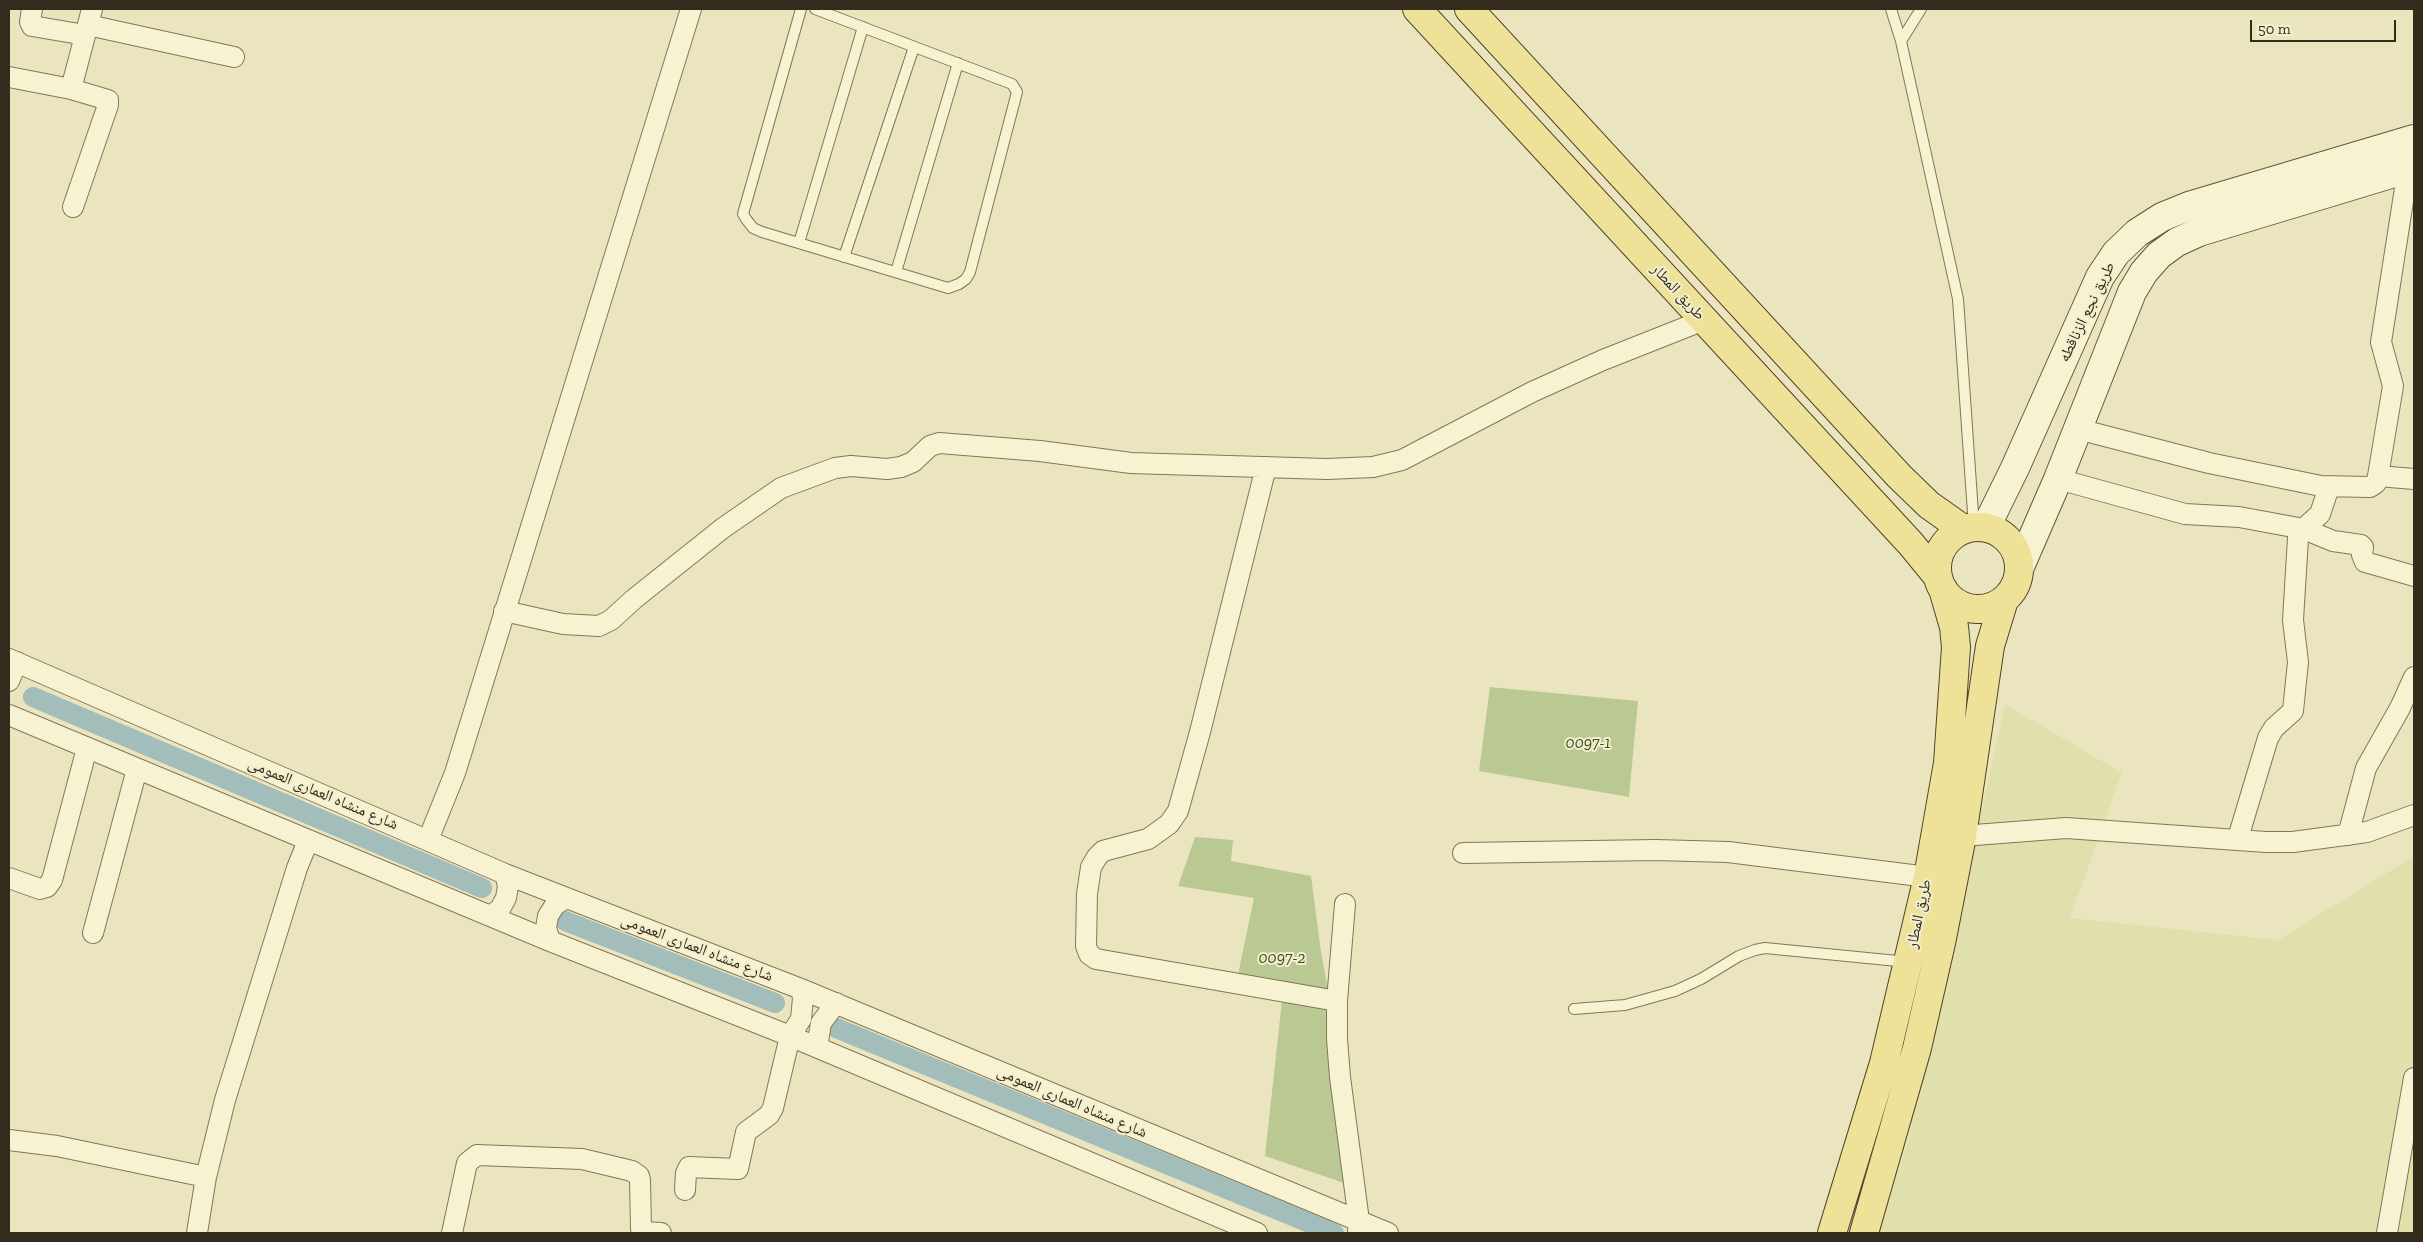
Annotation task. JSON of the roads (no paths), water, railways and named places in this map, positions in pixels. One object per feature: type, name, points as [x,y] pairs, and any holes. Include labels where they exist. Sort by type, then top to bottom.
[{"type":"main road","name":"طريق المطار","points":[[1417,9],[1911,544],[1940,583],[1954,627],[1956,667],[1951,746],[1928,877],[1909,962],[1865,1129],[1832,1233]]},
{"type":"main road","points":[[1470,9],[1899,476],[1929,505],[1974,528],[1997,531],[2014,547],[2020,569],[2012,592],[1994,606],[1971,608],[1955,601],[1940,583],[1937,566],[1944,544],[1974,528]]},
{"type":"main road","name":"طريق المطار","points":[[1864,1233],[1889,1153],[1917,1048],[1941,943],[1962,836],[1990,646],[2004,600]]},
{"type":"street","points":[[32,9],[30,22],[32,26],[88,23],[234,57]]},
{"type":"street","points":[[428,840],[455,773],[691,9]]},
{"type":"street","points":[[71,89],[88,23]]},
{"type":"street","points":[[9,77],[71,89],[106,99],[109,102],[74,207]]},
{"type":"street","name":"طريق نجع الزناقطه","points":[[1974,528],[2015,468],[2100,277],[2116,253],[2137,232],[2162,217],[2198,203],[2414,139]]},
{"type":"street","points":[[2078,429],[2209,463],[2329,487],[2370,488],[2376,483],[2378,476],[2393,386],[2391,372],[2382,348],[2382,336],[2411,168]]},
{"type":"street","name":"طريق نجع الزناقطه","points":[[2020,569],[2132,292],[2144,272],[2159,255],[2178,242],[2198,232],[2411,168]]},
{"type":"street","points":[[2084,315],[2118,330]]},
{"type":"street","points":[[504,611],[563,624],[600,626],[611,620],[634,599],[723,528],[781,488],[836,468],[851,466],[887,469],[901,467],[913,462],[930,446],[939,443],[1048,452],[1131,463],[1327,469],[1373,467],[1402,460],[1532,392],[1603,360],[1704,320]]},
{"type":"street","points":[[1266,467],[1178,811],[1169,824],[1148,839],[1103,851],[1097,857],[1091,867],[1087,894],[1086,946],[1090,954],[1096,959],[1337,1001]]},
{"type":"street","points":[[2378,476],[2414,479]]},
{"type":"street","points":[[2058,479],[2185,514],[2239,517],[2304,528],[2333,541],[2361,545],[2365,562],[2414,576]]},
{"type":"street","points":[[2238,838],[2268,738],[2274,728],[2292,711],[2298,662],[2293,620],[2299,535],[2320,514],[2329,487]]},
{"type":"street","points":[[9,681],[13,660]]},
{"type":"street","name":"شارع منشاه العمارى العمومى","points":[[13,660],[506,874],[801,988],[1359,1227],[1388,1233]]},
{"type":"street","points":[[2348,835],[2366,768],[2400,708],[2414,677]]},
{"type":"street","points":[[9,715],[550,941],[818,1047],[1257,1233]]},
{"type":"street","points":[[9,878],[40,889],[47,887],[52,880],[86,748]]},
{"type":"street","points":[[93,933],[137,769]]},
{"type":"street","points":[[1962,836],[2066,828],[2238,838],[2266,842],[2293,842],[2367,832],[2414,815]]},
{"type":"street","points":[[197,1233],[206,1177],[225,1100],[255,1001],[308,841]]},
{"type":"street","points":[[1463,853],[1654,850],[1728,852],[1928,877]]},
{"type":"street","points":[[490,916],[500,909],[506,898],[508,886],[506,874]]},
{"type":"street","points":[[550,941],[546,928],[548,916],[555,905],[566,898]]},
{"type":"street","points":[[1345,904],[1337,1001],[1340,1077],[1359,1227]]},
{"type":"street","points":[[685,1190],[686,1173],[689,1167],[734,1171],[738,1169],[746,1132],[769,1115],[773,1108],[790,1036],[801,1019],[803,998],[801,988]]},
{"type":"street","points":[[818,1047],[822,1023],[836,1003]]},
{"type":"street","points":[[2387,1233],[2414,1078]]},
{"type":"street","points":[[9,1140],[57,1146],[206,1177]]},
{"type":"street","points":[[452,1233],[467,1164],[477,1155],[582,1159],[632,1171],[639,1176],[640,1180],[641,1229],[644,1232],[661,1233]]},
{"type":"lane","points":[[801,9],[743,214],[753,228],[799,243],[948,288],[959,284],[966,279],[970,272],[1017,92],[1012,84],[815,9]]},
{"type":"lane","points":[[1891,9],[1902,41],[1958,299],[1974,528]]},
{"type":"lane","points":[[1902,41],[1921,9]]},
{"type":"lane","points":[[799,243],[863,27]]},
{"type":"lane","points":[[844,257],[914,46]]},
{"type":"lane","points":[[896,272],[958,63]]},
{"type":"lane","points":[[1574,1009],[1625,1005],[1675,991],[1702,979],[1739,956],[1765,948],[1909,962]]},
{"type":"waterway","points":[[33,697],[482,888]]},
{"type":"waterway","points":[[565,921],[775,1003]]},
{"type":"waterway","points":[[836,1028],[1334,1233]]},
{"type":"park label","name":"0097-1","points":[[1588,743]]},
{"type":"park label","name":"0097-2","points":[[1282,958]]}]
